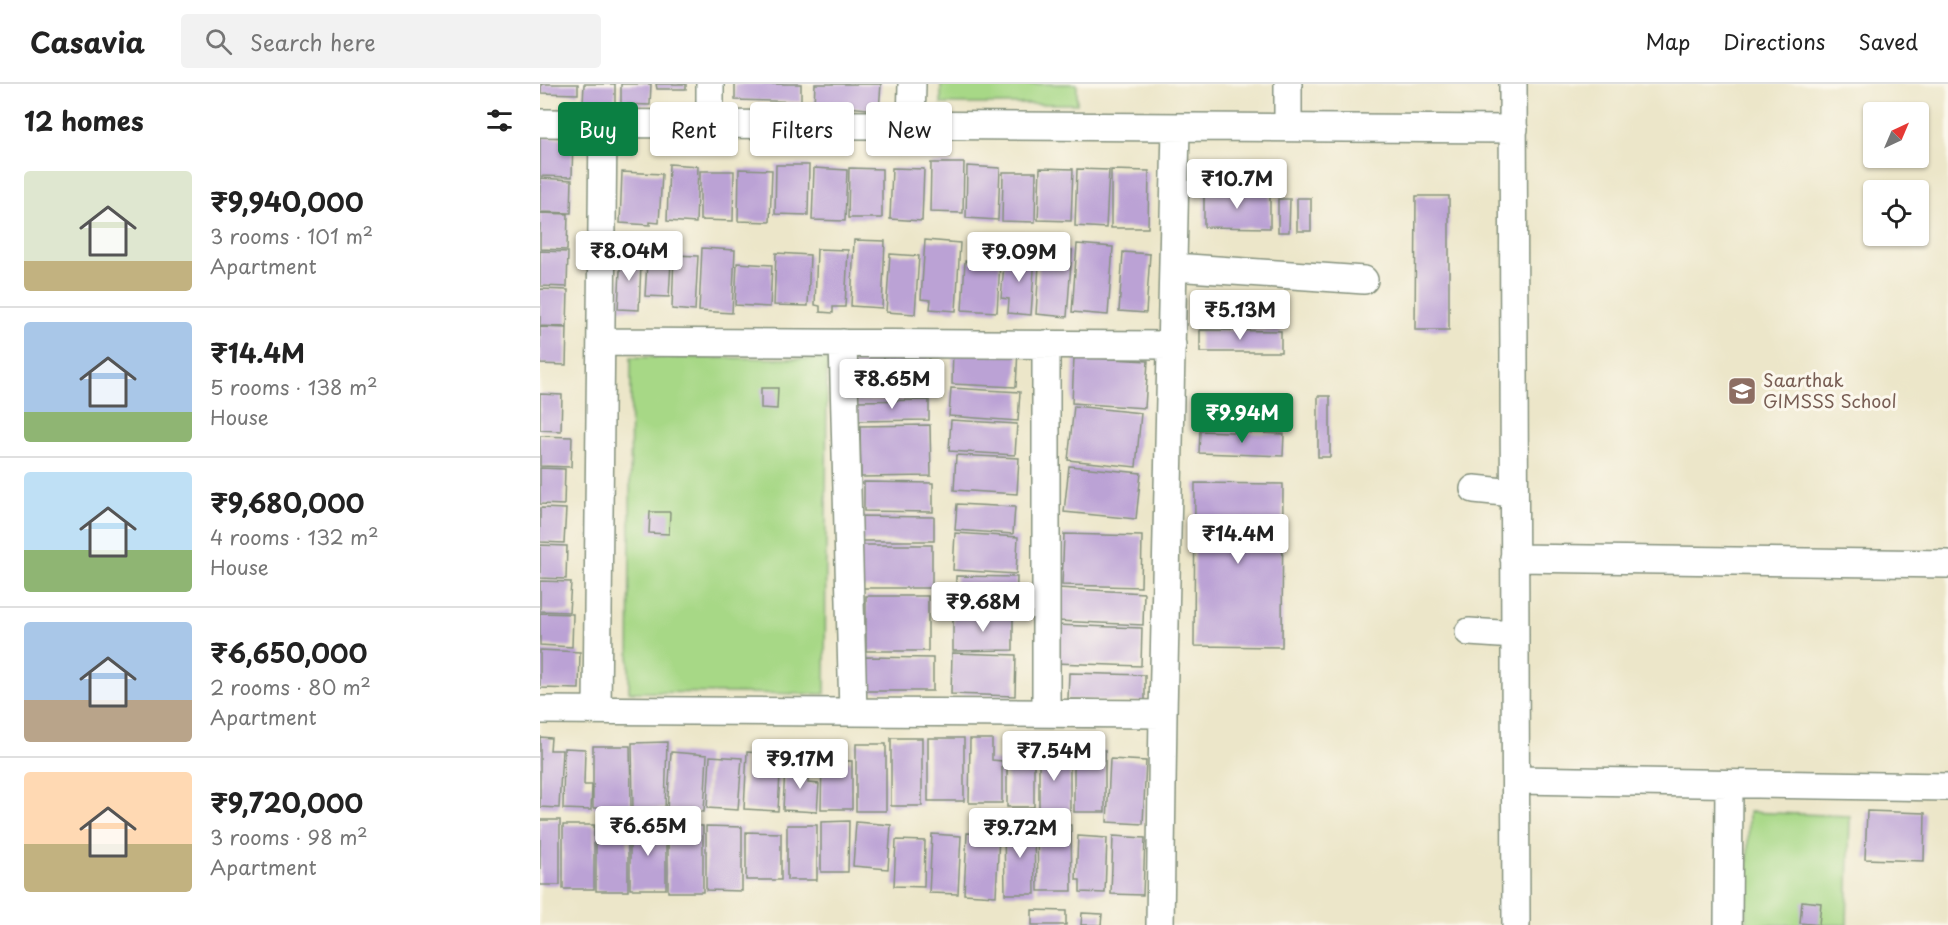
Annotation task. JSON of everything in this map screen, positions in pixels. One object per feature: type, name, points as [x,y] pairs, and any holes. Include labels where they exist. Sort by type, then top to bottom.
[{"type":"street","points":[[710,84],[710,102]]},
{"type":"street","points":[[912,84],[912,102]]},
{"type":"street","points":[[1288,84],[1288,127]]},
{"type":"street","points":[[1513,84],[1516,925]]},
{"type":"street","points":[[540,123],[558,123]]},
{"type":"street","points":[[738,123],[866,125]]},
{"type":"street","points":[[952,125],[1514,129]]},
{"type":"street","points":[[1160,925],[1162,714],[1176,127]]},
{"type":"street","points":[[597,710],[603,156]]},
{"type":"street","points":[[1174,267],[1364,280]]},
{"type":"street","points":[[602,342],[1172,345]]},
{"type":"street","points":[[843,343],[853,712]]},
{"type":"street","points":[[1046,344],[1046,713]]},
{"type":"street","points":[[1474,489],[1514,493]]},
{"type":"street","points":[[1514,558],[1948,564]]},
{"type":"street","points":[[1469,632],[1515,635]]},
{"type":"street","points":[[540,710],[1162,714]]},
{"type":"street","points":[[1516,780],[1948,788]]},
{"type":"street","points":[[1728,925],[1729,784]]},
{"type":"green space","points":[[941,84],[1077,84],[1077,104],[952,104],[952,102],[941,102]]},
{"type":"green space","points":[[631,357],[827,359],[825,694],[629,692]]},
{"type":"green space","points":[[1749,812],[1850,816],[1847,925],[1746,925]]},
{"type":"building","points":[[541,84],[578,84],[578,94],[541,93]]},
{"type":"building","points":[[584,84],[615,84],[615,102],[583,102]]},
{"type":"building","points":[[621,84],[651,84],[650,105],[621,102]]},
{"type":"building","points":[[656,84],[686,84],[686,89],[657,89]]},
{"type":"building","points":[[735,84],[801,84],[801,102],[735,100]]},
{"type":"building","points":[[815,84],[881,84],[880,102],[866,102],[866,109],[854,108],[854,102],[814,102]]},
{"type":"building","points":[[540,137],[558,138],[558,156],[573,156],[572,177],[540,176]]},
{"type":"building","points":[[931,163],[964,163],[963,213],[930,212]]},
{"type":"building","points":[[669,164],[698,166],[696,223],[667,221]]},
{"type":"building","points":[[776,165],[809,165],[808,215],[775,214]]},
{"type":"building","points":[[967,166],[1000,168],[998,220],[966,218]]},
{"type":"building","points":[[814,168],[847,170],[845,221],[812,220]]},
{"type":"building","points":[[849,168],[882,169],[882,218],[848,218]]},
{"type":"building","points":[[892,168],[924,169],[922,221],[890,219]]},
{"type":"building","points":[[1040,168],[1073,169],[1071,221],[1038,220]]},
{"type":"building","points":[[739,169],[772,170],[770,222],[738,221]]},
{"type":"building","points":[[1077,169],[1109,170],[1106,228],[1075,226]]},
{"type":"building","points":[[1111,170],[1149,171],[1148,228],[1111,228]]},
{"type":"building","points":[[700,171],[734,171],[733,221],[700,220]]},
{"type":"building","points":[[622,172],[662,174],[659,223],[650,222],[650,225],[620,223]]},
{"type":"building","points":[[1003,172],[1036,172],[1035,222],[1002,221]]},
{"type":"building","points":[[540,178],[572,180],[571,213],[540,212]]},
{"type":"building","points":[[1204,192],[1270,193],[1270,228],[1204,227]]},
{"type":"building","points":[[1416,196],[1449,196],[1449,330],[1415,330]]},
{"type":"building","points":[[1297,198],[1311,198],[1311,231],[1297,231]]},
{"type":"building","points":[[1278,199],[1290,199],[1289,232],[1278,232]]},
{"type":"building","points":[[540,213],[568,214],[567,250],[540,249]]},
{"type":"building","points":[[854,240],[885,241],[882,308],[851,306]]},
{"type":"building","points":[[925,240],[960,243],[956,311],[930,309],[931,300],[921,299]]},
{"type":"building","points":[[1077,244],[1113,247],[1108,315],[1072,312]]},
{"type":"building","points":[[648,245],[672,245],[669,297],[645,296]]},
{"type":"building","points":[[702,248],[735,250],[732,313],[699,311]]},
{"type":"building","points":[[1040,248],[1072,250],[1067,317],[1036,314]]},
{"type":"building","points":[[817,249],[848,250],[845,307],[833,307],[833,313],[820,312],[820,306],[815,305]]},
{"type":"building","points":[[540,251],[568,252],[567,287],[540,286]]},
{"type":"building","points":[[621,251],[635,251],[634,265],[641,265],[639,310],[618,309]]},
{"type":"building","points":[[1123,252],[1150,254],[1146,313],[1119,311]]},
{"type":"building","points":[[776,253],[810,255],[808,306],[774,305]]},
{"type":"building","points":[[890,254],[919,256],[915,314],[886,312]]},
{"type":"building","points":[[1005,254],[1035,256],[1031,315],[1008,313],[1009,299],[1001,298]]},
{"type":"building","points":[[674,255],[698,256],[695,311],[672,309]]},
{"type":"building","points":[[965,261],[1000,263],[997,312],[962,310]]},
{"type":"building","points":[[737,263],[772,265],[770,307],[735,305]]},
{"type":"building","points":[[540,289],[568,290],[567,327],[540,326]]},
{"type":"building","points":[[540,327],[567,328],[566,365],[540,364]]},
{"type":"building","points":[[1200,330],[1281,331],[1281,352],[1200,352]]},
{"type":"building","points":[[852,347],[929,350],[928,391],[851,388]]},
{"type":"building","points":[[953,347],[1018,350],[1016,387],[952,384]]},
{"type":"building","points":[[1074,357],[1148,361],[1145,408],[1072,403]]},
{"type":"building","points":[[761,388],[778,388],[777,409],[761,408]]},
{"type":"building","points":[[951,388],[1020,392],[1018,421],[949,416]]},
{"type":"building","points":[[540,394],[562,395],[561,431],[540,430]]},
{"type":"building","points":[[1318,396],[1330,396],[1330,457],[1318,457]]},
{"type":"building","points":[[929,400],[929,420],[856,421],[856,401]]},
{"type":"building","points":[[1074,406],[1141,413],[1136,467],[1068,460]]},
{"type":"building","points":[[951,420],[1017,424],[1015,455],[949,451]]},
{"type":"building","points":[[930,425],[931,476],[861,477],[860,426]]},
{"type":"building","points":[[1200,431],[1284,434],[1283,456],[1199,453]]},
{"type":"building","points":[[540,436],[572,437],[571,467],[540,466]]},
{"type":"building","points":[[956,455],[1019,458],[1017,494],[954,490]]},
{"type":"building","points":[[1069,466],[1141,473],[1136,519],[1064,512]]},
{"type":"building","points":[[540,468],[565,469],[564,505],[540,504]]},
{"type":"building","points":[[864,482],[933,483],[933,512],[864,511]]},
{"type":"building","points":[[1195,483],[1283,484],[1282,647],[1194,646]]},
{"type":"building","points":[[957,504],[1015,507],[1013,534],[955,530]]},
{"type":"building","points":[[540,508],[566,509],[564,543],[540,542]]},
{"type":"building","points":[[650,512],[670,512],[669,534],[649,533]]},
{"type":"building","points":[[856,516],[934,517],[934,541],[856,541]]},
{"type":"building","points":[[955,533],[1018,537],[1016,574],[953,570]]},
{"type":"building","points":[[1064,534],[1142,536],[1141,587],[1062,585]]},
{"type":"building","points":[[540,545],[567,546],[566,579],[540,578]]},
{"type":"building","points":[[858,545],[932,545],[932,588],[858,588]]},
{"type":"building","points":[[956,576],[1017,577],[1016,613],[956,611]]},
{"type":"building","points":[[540,581],[571,582],[569,612],[540,611]]},
{"type":"building","points":[[1058,588],[1144,593],[1143,625],[1057,621]]},
{"type":"building","points":[[866,596],[928,596],[928,651],[866,651]]},
{"type":"building","points":[[540,613],[573,614],[572,647],[540,645]]},
{"type":"building","points":[[953,616],[1013,616],[1013,650],[953,651]]},
{"type":"building","points":[[1055,625],[1142,628],[1141,666],[1054,663]]},
{"type":"building","points":[[540,650],[580,652],[579,689],[540,688]]},
{"type":"building","points":[[952,653],[1016,655],[1015,696],[951,694]]},
{"type":"building","points":[[865,657],[933,658],[933,691],[865,691]]},
{"type":"building","points":[[1069,673],[1145,675],[1145,701],[1068,699]]},
{"type":"building","points":[[540,737],[551,738],[550,750],[562,750],[559,808],[540,807]]},
{"type":"building","points":[[891,738],[922,738],[922,806],[891,806]]},
{"type":"building","points":[[928,738],[964,738],[964,801],[928,801]]},
{"type":"building","points":[[970,739],[992,739],[992,760],[1002,761],[1002,803],[969,803]]},
{"type":"building","points":[[667,742],[665,809],[633,809],[632,743]]},
{"type":"building","points":[[856,744],[886,744],[886,811],[856,811]]},
{"type":"building","points":[[593,746],[630,746],[631,808],[593,808]]},
{"type":"building","points":[[564,748],[585,749],[584,785],[592,785],[591,810],[563,809]]},
{"type":"building","points":[[1074,750],[1105,750],[1105,812],[1074,812]]},
{"type":"building","points":[[671,752],[707,755],[704,812],[667,810]]},
{"type":"building","points":[[747,752],[781,755],[778,811],[744,809]]},
{"type":"building","points":[[1039,752],[1070,752],[1070,813],[1039,813]]},
{"type":"building","points":[[1007,753],[1034,753],[1034,807],[1007,807]]},
{"type":"building","points":[[710,756],[742,758],[738,810],[707,808]]},
{"type":"building","points":[[1110,759],[1146,761],[1143,824],[1107,822]]},
{"type":"building","points":[[822,761],[852,761],[852,809],[821,809]]},
{"type":"building","points":[[785,765],[809,766],[808,783],[819,784],[817,812],[783,810]]},
{"type":"building","points":[[1867,811],[1925,813],[1924,861],[1865,859]]},
{"type":"building","points":[[540,820],[560,820],[560,885],[540,885]]},
{"type":"building","points":[[849,821],[848,872],[821,872],[821,822]]},
{"type":"building","points":[[856,822],[891,825],[888,869],[853,866]]},
{"type":"building","points":[[1004,824],[1034,824],[1035,894],[1005,894]]},
{"type":"building","points":[[563,825],[594,825],[594,889],[563,889]]},
{"type":"building","points":[[596,825],[628,826],[628,891],[596,891]]},
{"type":"building","points":[[630,825],[666,825],[666,889],[630,889]]},
{"type":"building","points":[[668,825],[703,826],[703,892],[668,892]]},
{"type":"building","points":[[787,825],[817,825],[817,880],[787,880]]},
{"type":"building","points":[[1037,825],[1071,825],[1072,891],[1038,891]]},
{"type":"building","points":[[706,826],[742,827],[742,891],[706,890]]},
{"type":"building","points":[[746,832],[781,833],[781,880],[746,880]]},
{"type":"building","points":[[967,833],[999,835],[996,896],[964,894]]},
{"type":"building","points":[[932,834],[961,836],[958,894],[929,893]]},
{"type":"building","points":[[1078,836],[1107,838],[1105,893],[1080,892],[1080,880],[1076,880]]},
{"type":"building","points":[[1113,836],[1145,838],[1143,895],[1111,894]]},
{"type":"building","points":[[896,840],[925,841],[924,887],[894,886]]},
{"type":"building","points":[[1802,901],[1821,903],[1819,925],[1800,923]]},
{"type":"building","points":[[1032,910],[1066,911],[1066,925],[1032,925]]},
{"type":"building","points":[[1082,913],[1102,914],[1101,925],[1081,925]]},
{"type":"place","name":"Saarthak GIMSSS School","points":[[1742,391]]}]
